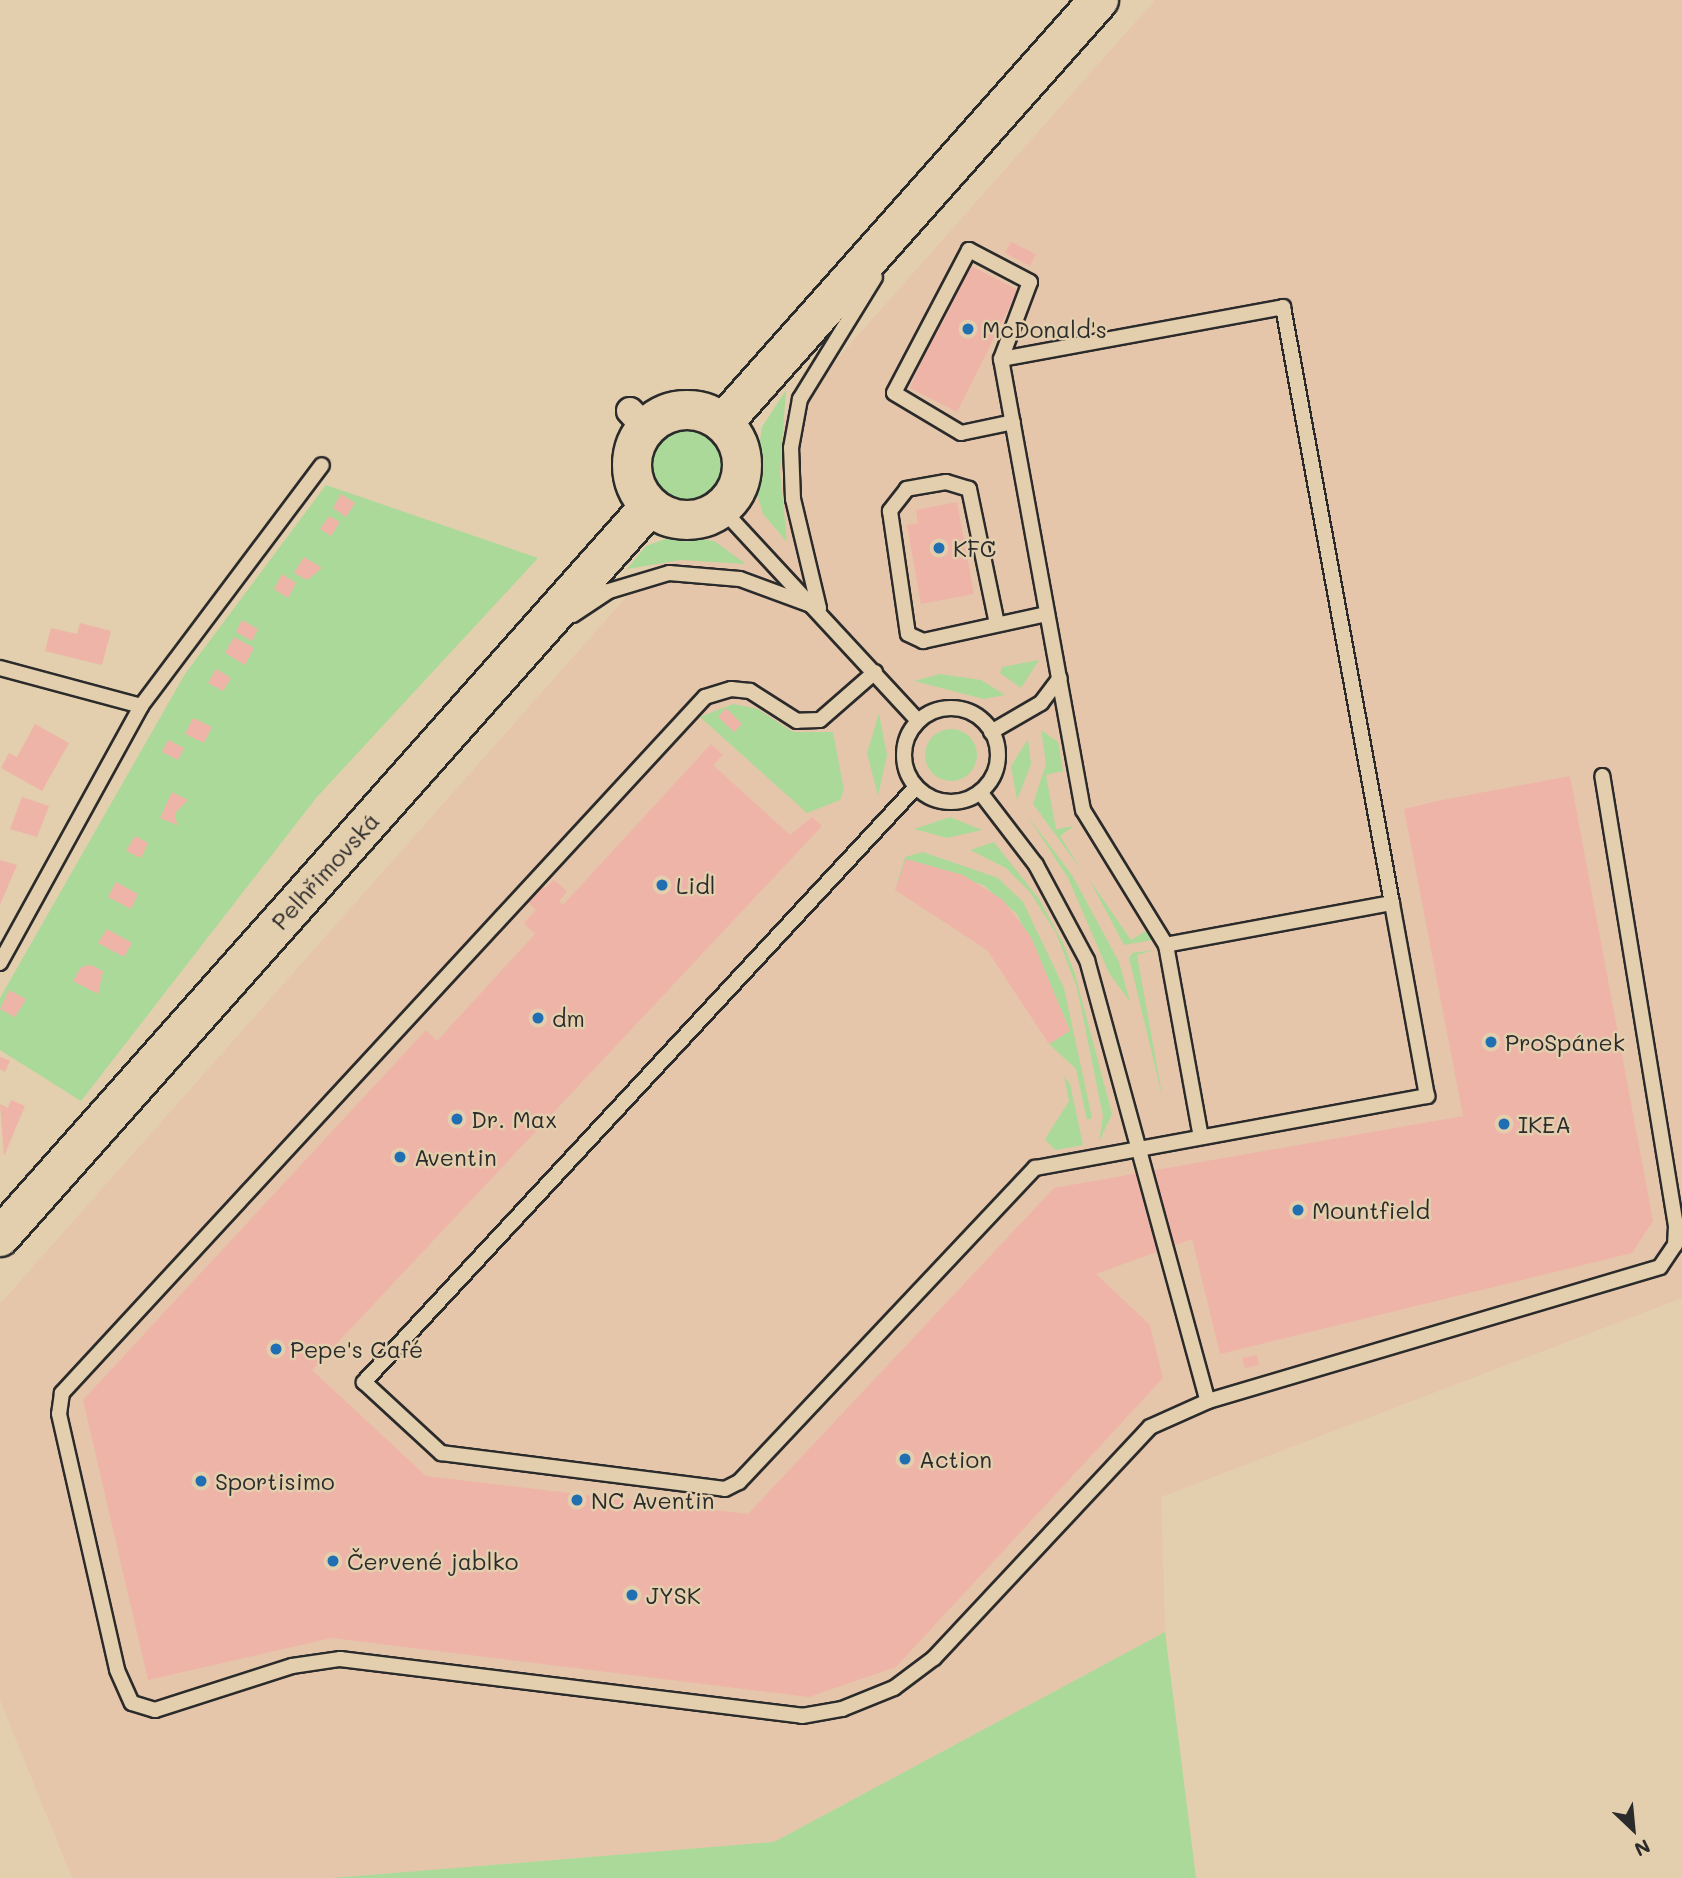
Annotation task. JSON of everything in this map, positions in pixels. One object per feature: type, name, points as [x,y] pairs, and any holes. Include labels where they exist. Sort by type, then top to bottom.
[{"type":"main road","points":[[723,423],[1099,0]]},
{"type":"main road","points":[[684,410],[723,423],[742,466],[721,508],[685,519],[650,506],[632,468],[638,420],[684,410]]},
{"type":"main road","name":"Pelhřimovská","points":[[0,1237],[650,506]]},
{"type":"lane","points":[[819,608],[793,499],[800,399],[937,183]]},
{"type":"lane","points":[[1013,422],[961,433],[894,393],[969,250],[1030,282],[1002,359],[1083,810],[1166,945],[1201,1137]]},
{"type":"lane","points":[[916,787],[364,1382],[441,1453],[725,1489],[751,1473],[1035,1168],[1427,1096],[1283,307],[1002,359]]},
{"type":"lane","points":[[0,962],[141,706],[322,466]]},
{"type":"lane","points":[[997,624],[970,489],[946,482],[906,489],[890,511],[908,634],[923,641],[1047,614]]},
{"type":"lane","points":[[721,508],[819,608],[918,721]]},
{"type":"lane","points":[[526,646],[609,591],[669,573],[740,579],[819,608]]},
{"type":"lane","points":[[0,668],[141,706]]},
{"type":"lane","points":[[875,672],[820,720],[797,721],[750,691],[731,689],[705,697],[62,1393],[59,1414],[123,1689],[132,1703],[155,1710],[292,1666],[340,1658],[802,1716],[842,1709],[909,1679],[1150,1427],[1208,1401],[1643,1273],[1671,1255],[1676,1226],[1602,775]]},
{"type":"lane","points":[[991,732],[1041,703],[1060,678]]},
{"type":"lane","points":[[957,709],[991,732],[997,764],[980,792],[947,802],[916,787],[904,761],[918,721],[957,709]]},
{"type":"lane","points":[[980,792],[1048,884],[1087,960],[1136,1150],[1208,1401]]},
{"type":"lane","points":[[1166,945],[1392,903]]},
{"type":"shaded area","points":[[1155,0],[1682,0],[1682,1298],[1161,1497],[1165,1632],[774,1842],[332,1878],[72,1878],[0,1700],[0,1304]]},
{"type":"green space","points":[[786,390],[780,471],[787,542],[763,514],[754,483],[762,427]]},
{"type":"green space","points":[[687,426],[702,429],[714,438],[723,450],[726,465],[723,480],[714,492],[702,501],[687,504],[672,501],[660,492],[651,480],[648,465],[651,450],[660,438],[672,429]]},
{"type":"green space","points":[[326,485],[538,558],[316,798],[81,1101],[0,1050],[0,998],[185,674]]},
{"type":"green space","points":[[677,535],[714,541],[746,564],[681,560],[627,569],[646,546]]},
{"type":"green space","points":[[1039,660],[1021,688],[1000,673],[1002,667]]},
{"type":"green space","points":[[940,674],[981,680],[1005,695],[984,699],[914,681]]},
{"type":"green space","points":[[733,704],[758,709],[793,732],[833,732],[844,790],[840,800],[807,813],[700,717]]},
{"type":"green space","points":[[879,713],[887,755],[878,796],[867,753]]},
{"type":"green space","points":[[951,729],[961,731],[969,737],[975,745],[975,765],[969,773],[961,779],[951,781],[941,779],[933,773],[927,765],[925,755],[927,745],[933,737],[941,731]]},
{"type":"green space","points":[[1041,730],[1058,742],[1063,771],[1046,775],[1056,829],[1074,826],[1060,836],[1082,871],[1033,804],[1046,764]]},
{"type":"green space","points":[[1028,739],[1031,764],[1017,800],[1011,766]]},
{"type":"green space","points":[[1027,815],[1072,875],[1119,962],[1130,1002],[1109,973],[1068,878]]},
{"type":"green space","points":[[950,817],[982,830],[947,838],[914,829]]},
{"type":"green space","points":[[994,842],[1039,899],[1063,943],[1075,974],[1112,1114],[1099,1142],[1103,1116],[1077,988],[1056,933],[1030,892],[1006,868],[970,850]]},
{"type":"green space","points":[[923,852],[998,878],[1023,902],[1064,988],[1092,1118],[1087,1120],[1076,1069],[1049,1044],[1070,1030],[1017,914],[983,885],[906,860],[895,890],[905,857]]},
{"type":"green space","points":[[1089,879],[1131,940],[1146,931],[1152,940],[1124,945]]},
{"type":"green space","points":[[1154,950],[1137,955],[1163,1100],[1129,958],[1132,953]]},
{"type":"green space","points":[[1064,1076],[1070,1084],[1083,1145],[1055,1150],[1045,1139],[1069,1101]]},
{"type":"green space","points":[[1165,1632],[1196,1878],[332,1878],[774,1842]]},
{"type":"building","points":[[1011,242],[1036,254],[1030,266],[1005,253]]},
{"type":"building","points":[[971,266],[1018,290],[957,412],[910,388],[937,324],[941,326]]},
{"type":"building","points":[[341,494],[355,503],[346,517],[333,508]]},
{"type":"building","points":[[957,502],[974,594],[921,604],[907,525],[918,523],[916,510]]},
{"type":"building","points":[[329,516],[340,522],[331,536],[320,529]]},
{"type":"building","points":[[304,557],[322,568],[307,580],[294,573]]},
{"type":"building","points":[[282,574],[296,583],[288,598],[274,589]]},
{"type":"building","points":[[242,620],[258,629],[252,641],[236,632]]},
{"type":"building","points":[[80,623],[111,631],[102,665],[45,651],[51,628],[77,634]]},
{"type":"building","points":[[234,637],[254,648],[245,665],[225,653]]},
{"type":"building","points":[[216,669],[231,678],[223,691],[208,683]]},
{"type":"building","points":[[726,708],[742,724],[734,732],[718,717]]},
{"type":"building","points":[[193,718],[212,727],[204,743],[185,734]]},
{"type":"building","points":[[35,724],[69,743],[42,791],[1,768],[9,753],[17,757]]},
{"type":"building","points":[[168,740],[184,748],[178,760],[162,752]]},
{"type":"building","points":[[711,744],[723,755],[713,765],[790,835],[812,817],[822,826],[312,1370],[426,1476],[748,1514],[1054,1188],[1463,1116],[1404,809],[1437,801],[1570,776],[1653,1221],[1632,1253],[1220,1354],[1192,1239],[1096,1274],[1150,1325],[1163,1378],[896,1667],[809,1697],[332,1638],[148,1680],[83,1400],[426,1030],[437,1041],[535,934],[524,923],[536,910],[523,898],[538,881],[545,888],[554,880],[567,891],[559,901],[563,905]]},
{"type":"building","points":[[172,792],[188,800],[175,813],[177,825],[160,818]]},
{"type":"building","points":[[22,797],[49,806],[37,837],[10,829]]},
{"type":"building","points":[[135,836],[148,843],[141,858],[126,851]]},
{"type":"building","points":[[906,859],[963,875],[1003,900],[1031,937],[1070,1031],[1049,1044],[987,950],[895,890]]},
{"type":"building","points":[[0,860],[17,865],[0,905]]},
{"type":"building","points":[[116,882],[138,894],[131,909],[108,897]]},
{"type":"building","points":[[107,929],[132,943],[124,957],[98,943]]},
{"type":"building","points":[[91,965],[103,971],[98,994],[73,981],[81,967]]},
{"type":"building","points":[[9,990],[26,999],[15,1017],[0,1009]]},
{"type":"building","points":[[0,1057],[10,1061],[5,1072],[0,1069]]},
{"type":"building","points":[[11,1100],[25,1106],[4,1156],[0,1104],[8,1108]]},
{"type":"building","points":[[1257,1355],[1259,1365],[1245,1368],[1242,1358]]},
{"type":"place","name":"McDonald's","points":[[968,329]]},
{"type":"place","name":"KFC","points":[[939,548]]},
{"type":"place","name":"Lidl","points":[[662,885]]},
{"type":"place","name":"dm","points":[[538,1018]]},
{"type":"place","name":"ProSpánek","points":[[1491,1042]]},
{"type":"place","name":"Dr. Max","points":[[457,1119]]},
{"type":"place","name":"IKEA","points":[[1504,1124]]},
{"type":"place","name":"Aventin","points":[[400,1157]]},
{"type":"place","name":"Mountfield","points":[[1298,1210]]},
{"type":"place","name":"Pepe's Café","points":[[276,1349]]},
{"type":"place","name":"Action","points":[[905,1459]]},
{"type":"place","name":"Sportisimo","points":[[201,1481]]},
{"type":"place","name":"NC Aventin","points":[[577,1500]]},
{"type":"place","name":"Červené jablko","points":[[333,1561]]},
{"type":"place","name":"JYSK","points":[[632,1595]]}]
